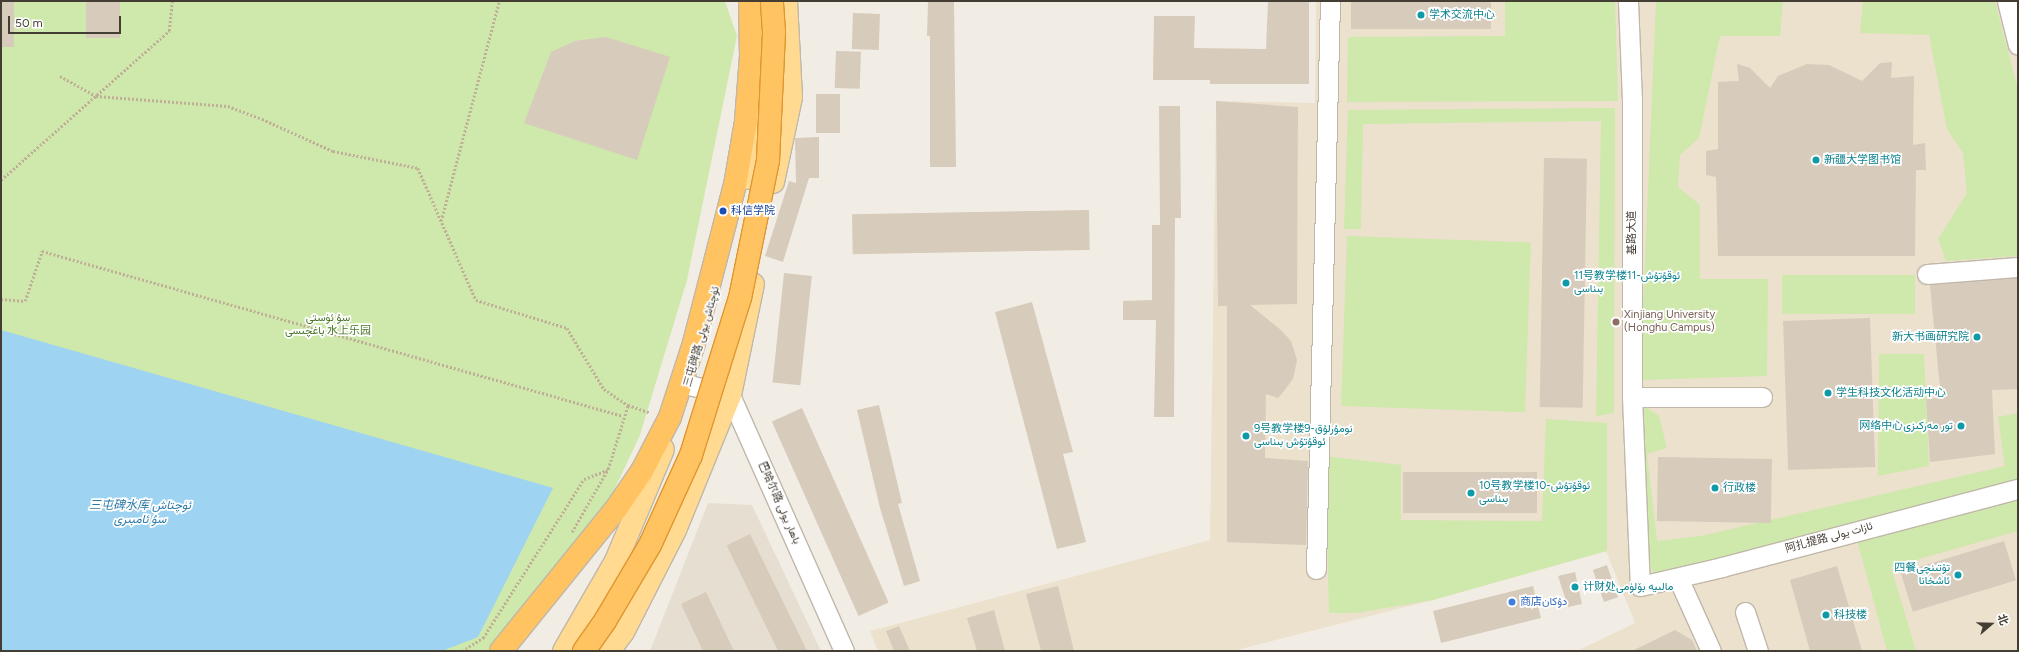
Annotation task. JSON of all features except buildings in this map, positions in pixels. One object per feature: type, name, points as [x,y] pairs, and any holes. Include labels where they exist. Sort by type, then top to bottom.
[{"type":"highway","points":[[501,651],[616,509],[642,471],[670,417],[694,343],[735,185],[746,121],[751,56],[750,1]]},
{"type":"highway","points":[[584,651],[605,621],[650,545],[691,455],[740,298],[768,160],[774,32],[772,1]]},
{"type":"main road","name":"三屯碑路 ئۈچتاش يولى","points":[[564,651],[616,561],[689,385],[737,212],[763,105],[759,1]]},
{"type":"main road","points":[[609,651],[623,632],[674,530],[730,395],[790,97],[786,1]]},
{"type":"street","points":[[1316,569],[1330,1]]},
{"type":"street","name":"基路大道","points":[[1628,1],[1632,100],[1632,397],[1640,586]]},
{"type":"street","points":[[2008,1],[2018,46]]},
{"type":"street","points":[[1927,274],[2018,267]]},
{"type":"street","points":[[689,385],[730,395]]},
{"type":"street","name":"巴哈尔路 باھار يولى","points":[[730,395],[844,651]]},
{"type":"street","points":[[1632,397],[1762,397]]},
{"type":"street","name":"阿扎提路 ئازات يولى","points":[[1640,586],[1678,578],[2018,489]]},
{"type":"street","points":[[1678,578],[1711,651]]},
{"type":"street","points":[[1745,612],[1758,651]]},
{"type":"path","points":[[1,180],[169,31],[172,1]]},
{"type":"path","points":[[441,221],[499,1]]},
{"type":"path","points":[[60,76],[96,96],[228,106],[262,119],[333,151],[418,168],[476,300],[567,328],[604,389],[628,405],[654,414]]},
{"type":"path","points":[[1,299],[25,301],[42,251],[623,416]]},
{"type":"path","points":[[568,538],[608,470],[623,416],[628,405]]},
{"type":"path","points":[[462,651],[483,638],[584,479],[608,470]]},
{"type":"shaded area","name":"Xinjiang University (Honghu Campus)","points":[[1316,1],[2018,1],[2018,651],[1577,651],[1635,623],[1606,551],[1433,600],[1233,651],[878,651],[870,631],[1210,540],[1216,101],[1315,103]]},
{"type":"shaded area","points":[[708,503],[752,505],[821,651],[650,651]]},
{"type":"green space","name":"سۇ ئۈستى باغچىسى 水上乐园","points":[[1,1],[725,1],[737,36],[687,280],[640,435],[581,561],[511,651],[1,651]]},
{"type":"green space","points":[[1505,1],[1615,1],[1618,101],[1347,102],[1348,37],[1505,36]]},
{"type":"green space","points":[[1656,1],[1783,1],[1780,36],[1720,36],[1699,138],[1680,155],[1678,187],[1700,205],[1700,279],[1768,279],[1767,376],[1640,380]]},
{"type":"green space","points":[[1863,1],[1995,1],[2018,90],[2018,256],[1946,261],[1938,239],[1967,193],[1963,153],[1947,129],[1929,35],[1860,33]]},
{"type":"green space","points":[[1615,108],[1614,413],[1596,416],[1601,121],[1363,124],[1361,229],[1344,229],[1348,110]]},
{"type":"green space","points":[[1347,236],[1531,242],[1525,412],[1341,406]]},
{"type":"green space","points":[[1782,275],[1915,275],[1915,314],[1782,314]]},
{"type":"green space","points":[[1879,354],[1924,354],[1929,466],[1878,476]]},
{"type":"green space","points":[[1641,404],[1659,416],[1667,448],[1647,454],[1657,541],[1701,536],[2005,466],[1998,417],[2018,413],[2018,490],[1656,578],[1642,549]]},
{"type":"green space","points":[[1546,419],[1607,423],[1607,551],[1433,600],[1356,613],[1329,613],[1325,456],[1401,465],[1401,520],[1542,521]]},
{"type":"green space","points":[[2018,498],[2018,531],[1891,567],[1916,651],[1887,651],[1857,540]]},
{"type":"water","name":"三屯碑水库 ئۈچتاش سۇ ئامبىرى","points":[[1,330],[553,488],[478,637],[442,651],[1,651]]},
{"type":"place","name":"学术交流中心","points":[[1421,15]]},
{"type":"place","name":"新疆大学图书馆","points":[[1816,160]]},
{"type":"place","name":"科信学院","points":[[723,211]]},
{"type":"place","name":"11号教学楼11-ئوقۇتۇش بىناسى","points":[[1566,283]]},
{"type":"place","name":"Xinjiang University (Honghu Campus)","points":[[1616,322]]},
{"type":"place","name":"新大书画研究院","points":[[1977,337]]},
{"type":"place","name":"学生科技文化活动中心","points":[[1828,393]]},
{"type":"place","name":"网络中心تور مەركىزى","points":[[1961,426]]},
{"type":"place","name":"9号教学楼9-نومۇرلۇق ئوقۇتۇش بىناسى","points":[[1246,436]]},
{"type":"place","name":"行政楼","points":[[1715,488]]},
{"type":"place","name":"10号教学楼10-ئوقۇتۇش بىناسى","points":[[1471,493]]},
{"type":"place","name":"四餐تۆتىنچى ئاشخانا","points":[[1958,575]]},
{"type":"place","name":"计财处مالىيە بۆلۈمى","points":[[1575,587]]},
{"type":"place","name":"商店دۇكان","points":[[1512,602]]},
{"type":"place","name":"科技楼","points":[[1826,615]]}]
